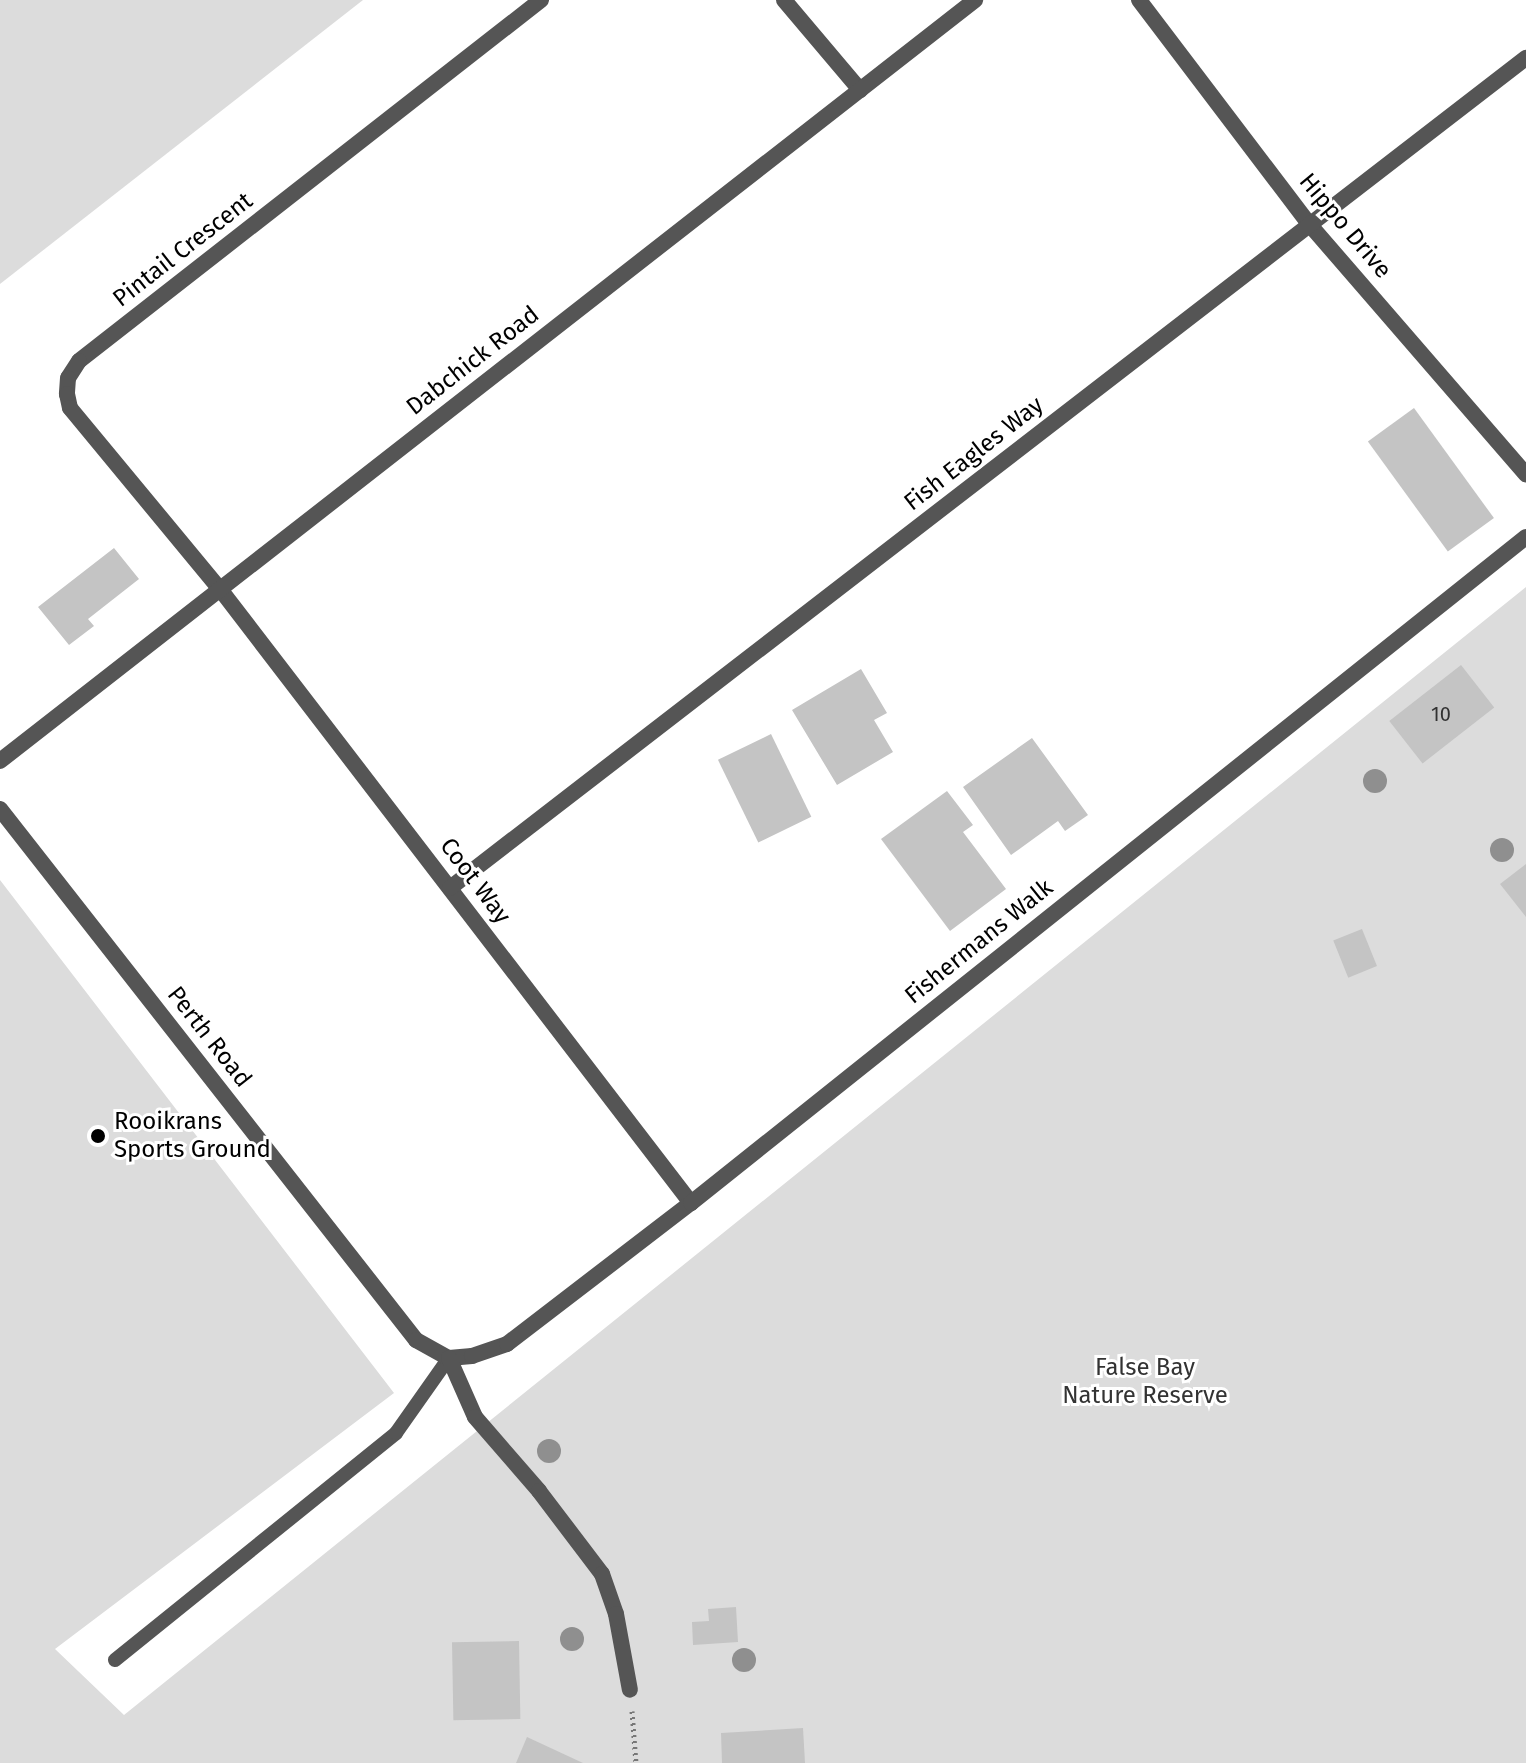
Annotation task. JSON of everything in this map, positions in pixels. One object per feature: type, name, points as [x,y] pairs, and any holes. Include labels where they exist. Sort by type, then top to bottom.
[{"type":"street","name":"Pintail Crescent","points":[[220,589],[70,408],[67,386],[71,371],[79,361],[541,0]]},
{"type":"street","points":[[784,0],[860,90]]},
{"type":"street","name":"Dabchick Road","points":[[0,761],[975,0]]},
{"type":"street","name":"Hippo Drive","points":[[1139,0],[1310,225],[1526,474]]},
{"type":"street","name":"Fish Eagles Way","points":[[450,888],[1526,58]]},
{"type":"street","name":"Fishermans Walk","points":[[449,1358],[472,1356],[507,1344],[691,1203],[1526,537]]},
{"type":"street","name":"Coot Way","points":[[220,589],[691,1203]]},
{"type":"street","name":"Perth Road","points":[[0,809],[416,1340],[449,1358]]},
{"type":"street","points":[[449,1358],[475,1417],[539,1491],[602,1574],[616,1614],[630,1690]]},
{"type":"lane","points":[[115,1660],[396,1433],[449,1358]]},
{"type":"path","points":[[630,1690],[636,1763]]},
{"type":"green space","points":[[0,0],[363,0],[0,284]]},
{"type":"green space","name":"False Bay Nature Reserve","points":[[1526,587],[1526,1763],[0,1763],[0,880],[394,1393],[55,1649],[124,1715]]},
{"type":"building","points":[[1414,408],[1494,518],[1448,552],[1368,442]]},
{"type":"building","points":[[114,548],[139,579],[88,619],[94,626],[69,645],[38,607]]},
{"type":"building","points":[[1461,665],[1494,708],[1423,764],[1389,721]]},
{"type":"building","points":[[861,669],[887,713],[874,720],[893,752],[837,785],[792,710]]},
{"type":"building","points":[[771,734],[811,817],[758,843],[718,760]]},
{"type":"building","points":[[1032,738],[1088,815],[1065,831],[1058,821],[1011,855],[963,787]]},
{"type":"building","points":[[947,791],[973,825],[963,832],[1006,889],[950,931],[881,839]]},
{"type":"building","points":[[1526,864],[1526,917],[1500,884]]},
{"type":"building","points":[[1362,929],[1377,966],[1348,978],[1333,941]]},
{"type":"building","points":[[736,1607],[738,1642],[693,1645],[692,1622],[709,1621],[708,1609]]},
{"type":"building","points":[[519,1641],[520,1719],[453,1720],[452,1642]]},
{"type":"building","points":[[803,1728],[805,1763],[722,1763],[721,1733]]},
{"type":"building","points":[[527,1737],[583,1763],[516,1763]]},
{"type":"place","name":"Rooikrans Sports Ground","points":[[98,1136]]}]
